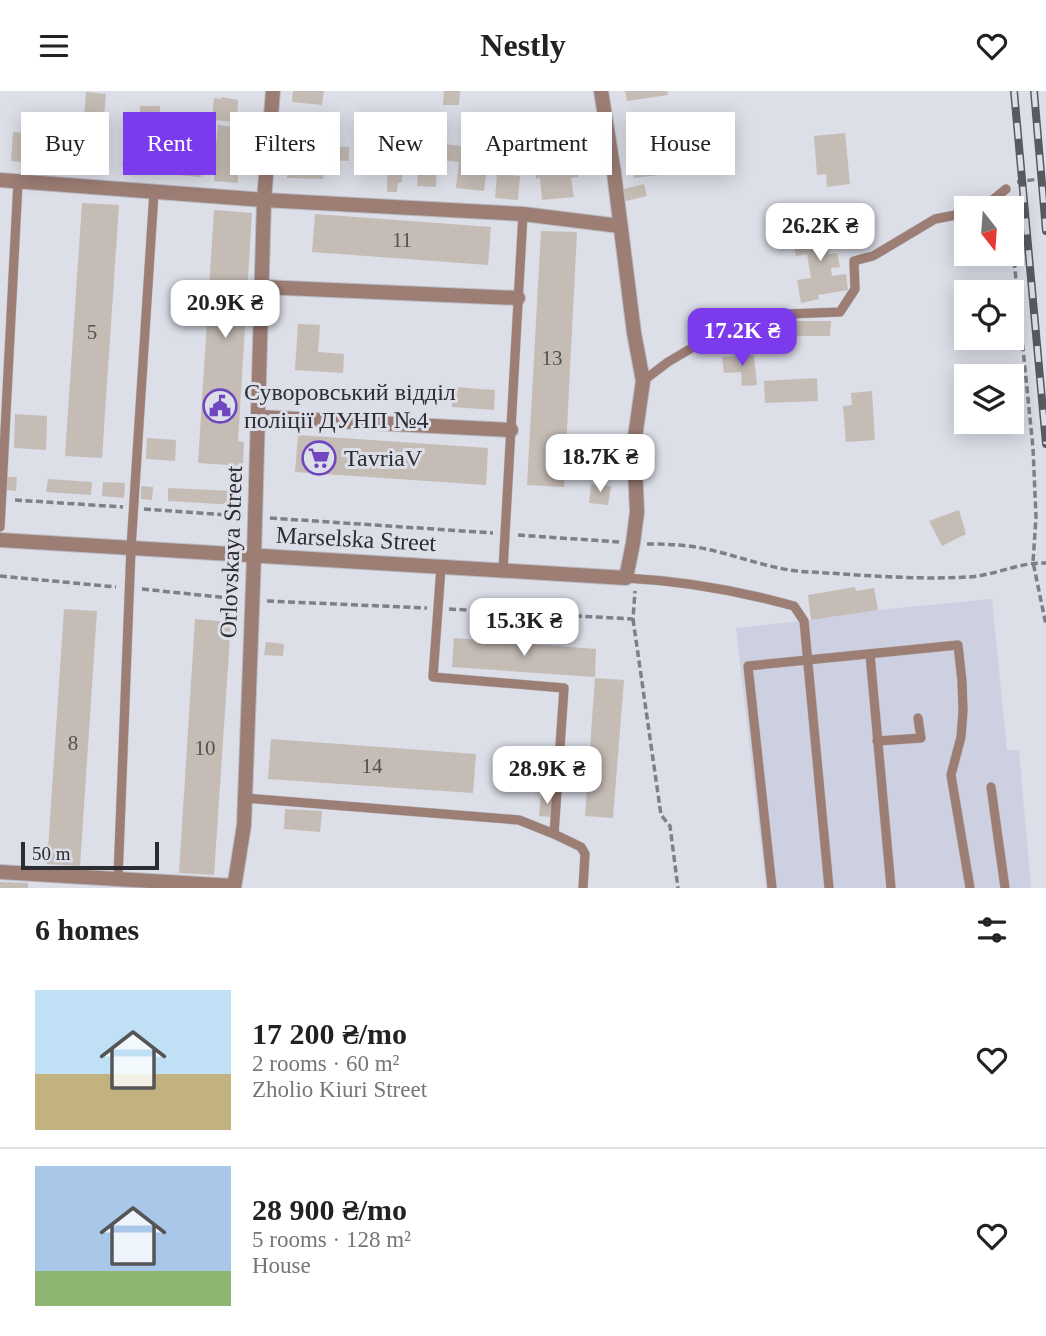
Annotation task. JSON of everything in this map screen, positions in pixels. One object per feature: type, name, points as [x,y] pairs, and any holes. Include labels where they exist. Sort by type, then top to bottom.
[{"type":"street","name":"Orlovskaya Street","points":[[234,887],[244,825],[264,200],[273,91]]},
{"type":"street","points":[[601,91],[643,381],[634,444],[637,512],[631,578]]},
{"type":"street","points":[[0,180],[264,200],[523,214],[620,226]]},
{"type":"street","points":[[262,287],[519,298]]},
{"type":"street","points":[[258,417],[511,431]]},
{"type":"street","name":"Marselska Street","points":[[0,540],[631,578]]},
{"type":"street","points":[[0,871],[91,882],[118,879],[234,887]]},
{"type":"lane","points":[[0,527],[18,182]]},
{"type":"lane","points":[[998,196],[1010,186]]},
{"type":"lane","points":[[118,879],[133,508],[154,192]]},
{"type":"lane","points":[[503,570],[523,214]]},
{"type":"lane","points":[[643,381],[679,355],[732,328],[787,314],[840,312],[855,289],[855,261],[873,256],[935,219],[954,215]]},
{"type":"lane","points":[[442,566],[433,677],[564,688],[554,834]]},
{"type":"lane","points":[[631,578],[706,586],[760,596],[794,606],[804,621],[829,888]]},
{"type":"lane","points":[[772,888],[748,666],[958,645],[963,711],[961,737],[951,775],[970,888]]},
{"type":"lane","points":[[870,654],[891,888]]},
{"type":"lane","points":[[877,741],[920,738],[918,718]]},
{"type":"lane","points":[[991,787],[1005,888]]},
{"type":"lane","points":[[245,797],[519,820],[581,847],[585,854],[583,888]]},
{"type":"path","points":[[1010,186],[1046,178]]},
{"type":"path","points":[[1015,266],[1033,448],[1036,517],[1033,562],[1046,625]]},
{"type":"path","points":[[1,499],[633,543],[684,544],[778,569],[820,573],[970,577],[1033,562],[1046,563]]},
{"type":"path","points":[[0,576],[253,600],[634,619]]},
{"type":"path","points":[[631,578],[634,619],[661,815],[670,826],[678,888]]},
{"type":"shaded area","points":[[992,599],[1007,750],[1019,750],[1031,888],[766,888],[736,628]]},
{"type":"building","points":[[293,91],[324,91],[322,105],[292,102]]},
{"type":"building","points":[[444,91],[460,91],[459,105],[443,105]]},
{"type":"building","points":[[625,91],[667,91],[668,95],[627,101]]},
{"type":"building","points":[[86,92],[106,94],[104,112],[84,112]]},
{"type":"building","points":[[214,98],[238,100],[237,112],[230,112],[230,121],[216,120],[216,112],[213,112]]},
{"type":"building","points":[[140,106],[160,106],[160,112],[140,112]]},
{"type":"building","points":[[218,125],[230,126],[230,175],[238,175],[238,183],[214,181]]},
{"type":"building","points":[[13,132],[21,133],[21,162],[11,161]]},
{"type":"building","points":[[845,133],[850,184],[827,187],[826,174],[817,175],[814,136]]},
{"type":"building","points":[[447,144],[461,146],[461,175],[486,175],[484,191],[456,188],[459,162],[447,161]]},
{"type":"building","points":[[340,147],[349,147],[349,161],[340,161]]},
{"type":"building","points":[[287,175],[323,175],[323,179],[287,178]]},
{"type":"building","points":[[387,175],[402,175],[397,192],[387,192]]},
{"type":"building","points":[[418,175],[436,175],[436,187],[417,186]]},
{"type":"building","points":[[497,175],[520,176],[518,200],[495,198]]},
{"type":"building","points":[[536,175],[578,175],[571,178],[574,197],[542,200],[540,178],[536,179]]},
{"type":"building","points":[[634,175],[660,175],[634,178]]},
{"type":"building","points":[[644,184],[647,196],[626,201],[623,189]]},
{"type":"building","points":[[82,203],[119,205],[102,458],[65,456]]},
{"type":"building","points":[[214,210],[252,213],[238,441],[244,442],[243,466],[198,463]]},
{"type":"building","points":[[315,214],[491,227],[488,265],[312,252]]},
{"type":"building","points":[[838,226],[841,246],[828,248],[829,254],[837,253],[840,267],[831,268],[832,276],[846,274],[848,290],[818,295],[819,299],[801,303],[797,280],[811,278],[807,254],[796,256],[792,234]]},
{"type":"building","points":[[541,231],[577,232],[564,487],[527,485]]},
{"type":"building","points":[[786,321],[831,321],[830,336],[786,336]]},
{"type":"building","points":[[298,324],[320,325],[318,352],[344,354],[343,373],[295,370]]},
{"type":"building","points":[[754,355],[757,385],[742,386],[741,372],[724,373],[722,357]]},
{"type":"building","points":[[817,378],[818,401],[765,403],[764,381]]},
{"type":"building","points":[[453,387],[495,390],[494,410],[452,407]]},
{"type":"building","points":[[872,391],[875,440],[846,442],[843,406],[852,405],[851,393]]},
{"type":"building","points":[[15,414],[47,416],[46,450],[14,448]]},
{"type":"building","points":[[298,435],[488,448],[486,485],[295,472]]},
{"type":"building","points":[[147,438],[176,440],[175,461],[146,459]]},
{"type":"building","points":[[6,477],[17,477],[16,491],[5,490]]},
{"type":"building","points":[[48,479],[92,482],[91,495],[46,492]]},
{"type":"building","points":[[103,482],[125,483],[124,498],[102,496]]},
{"type":"building","points":[[591,484],[611,486],[608,505],[589,503]]},
{"type":"building","points":[[141,486],[153,487],[152,500],[141,499]]},
{"type":"building","points":[[168,488],[236,491],[235,505],[168,501]]},
{"type":"building","points":[[959,510],[966,534],[942,546],[929,521]]},
{"type":"building","points":[[855,587],[856,591],[874,588],[878,610],[811,620],[808,595]]},
{"type":"building","points":[[64,609],[97,611],[80,866],[47,864]]},
{"type":"building","points":[[195,619],[231,622],[214,875],[179,873]]},
{"type":"building","points":[[454,638],[596,649],[595,677],[452,667]]},
{"type":"building","points":[[266,642],[284,644],[283,656],[264,655]]},
{"type":"building","points":[[595,678],[624,680],[613,818],[585,816]]},
{"type":"building","points":[[271,739],[476,754],[473,793],[268,779]]},
{"type":"building","points":[[536,783],[554,784],[553,794],[536,792]]},
{"type":"building","points":[[541,795],[554,795],[552,817],[539,816]]},
{"type":"building","points":[[285,809],[322,811],[320,832],[284,829]]},
{"type":"building","points":[[0,882],[28,883],[28,888],[0,888]]},
{"type":"railway","points":[[1014,91],[1046,444]]},
{"type":"railway","points":[[1034,91],[1046,231]]},
{"type":"place","name":"Суворовський відділ поліції ДУНП №4","points":[[220,406]]},
{"type":"place","name":"TavriaV","points":[[319,458]]}]
